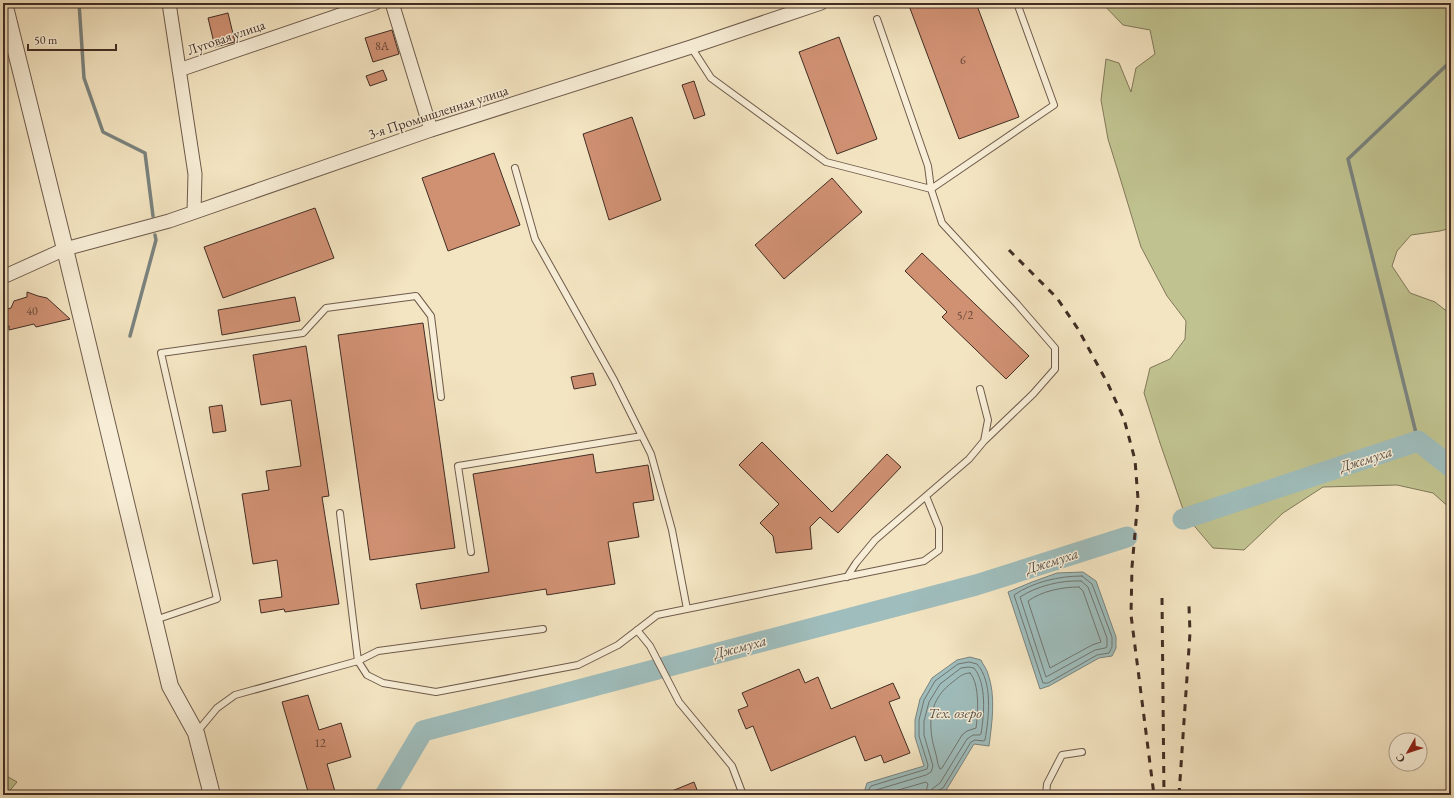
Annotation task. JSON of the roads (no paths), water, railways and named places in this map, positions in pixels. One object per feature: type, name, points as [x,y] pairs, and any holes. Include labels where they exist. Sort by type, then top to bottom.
[{"type":"street","points":[[4,3],[66,249],[170,686],[196,733],[212,795]]},
{"type":"street","points":[[170,3],[195,174],[194,212]]},
{"type":"street","name":"Луговая улица","points":[[180,70],[375,3]]},
{"type":"street","points":[[392,3],[431,130]]},
{"type":"street","name":"3-я Промышленная улица","points":[[3,277],[66,249],[169,221],[431,130],[691,47],[821,3]]},
{"type":"lane","points":[[691,47],[711,78],[826,162],[931,189],[1054,105],[1017,3]]},
{"type":"lane","points":[[847,577],[856,563],[875,540],[969,459],[984,441],[1033,394],[1055,369],[1055,348],[1017,304],[942,223],[931,189],[928,166],[877,19]]},
{"type":"lane","points":[[515,168],[535,239],[614,380],[650,454],[672,530],[687,610]]},
{"type":"lane","points":[[154,620],[217,599],[162,353],[303,333],[326,308],[416,296],[431,316],[441,397]]},
{"type":"lane","points":[[980,389],[988,420],[984,441]]},
{"type":"lane","points":[[471,552],[458,466],[642,436]]},
{"type":"lane","points":[[340,513],[358,661],[366,676],[383,684],[436,692],[578,665],[618,645],[657,615],[924,561],[939,550],[939,528],[926,496]]},
{"type":"lane","points":[[196,733],[217,708],[235,695],[358,661],[378,651],[543,629]]},
{"type":"lane","points":[[637,630],[650,646],[679,702],[732,766],[743,795]]},
{"type":"lane","points":[[1046,795],[1047,784],[1062,755],[1082,752]]},
{"type":"water","points":[[1083,572],[1096,581],[1116,637],[1116,648],[1112,656],[1099,658],[1049,686],[1040,689],[1008,592],[1057,573]]},
{"type":"water","name":"Тех. озеро","points":[[970,657],[981,660],[987,670],[992,691],[993,710],[989,746],[974,744],[945,792],[932,795],[867,795],[865,789],[867,783],[924,766],[915,737],[915,720],[920,699],[932,678],[957,660]]},
{"type":"waterway","points":[[79,3],[84,78],[103,132],[145,153],[153,216]]},
{"type":"waterway","points":[[1418,441],[1348,159],[1451,61]]},
{"type":"waterway","points":[[130,336],[156,240],[155,235]]},
{"type":"waterway","name":"Джемуха","points":[[1183,519],[1418,441],[1451,467]]},
{"type":"waterway","name":"Джемуха","points":[[385,795],[423,731],[976,585],[1127,537]]},
{"type":"railway","points":[[1009,250],[1057,298],[1078,329],[1108,384],[1124,419],[1135,460],[1138,499],[1132,567],[1131,615],[1154,795]]},
{"type":"railway","points":[[1162,598],[1164,795]]},
{"type":"railway","points":[[1179,795],[1190,633],[1189,606]]}]
